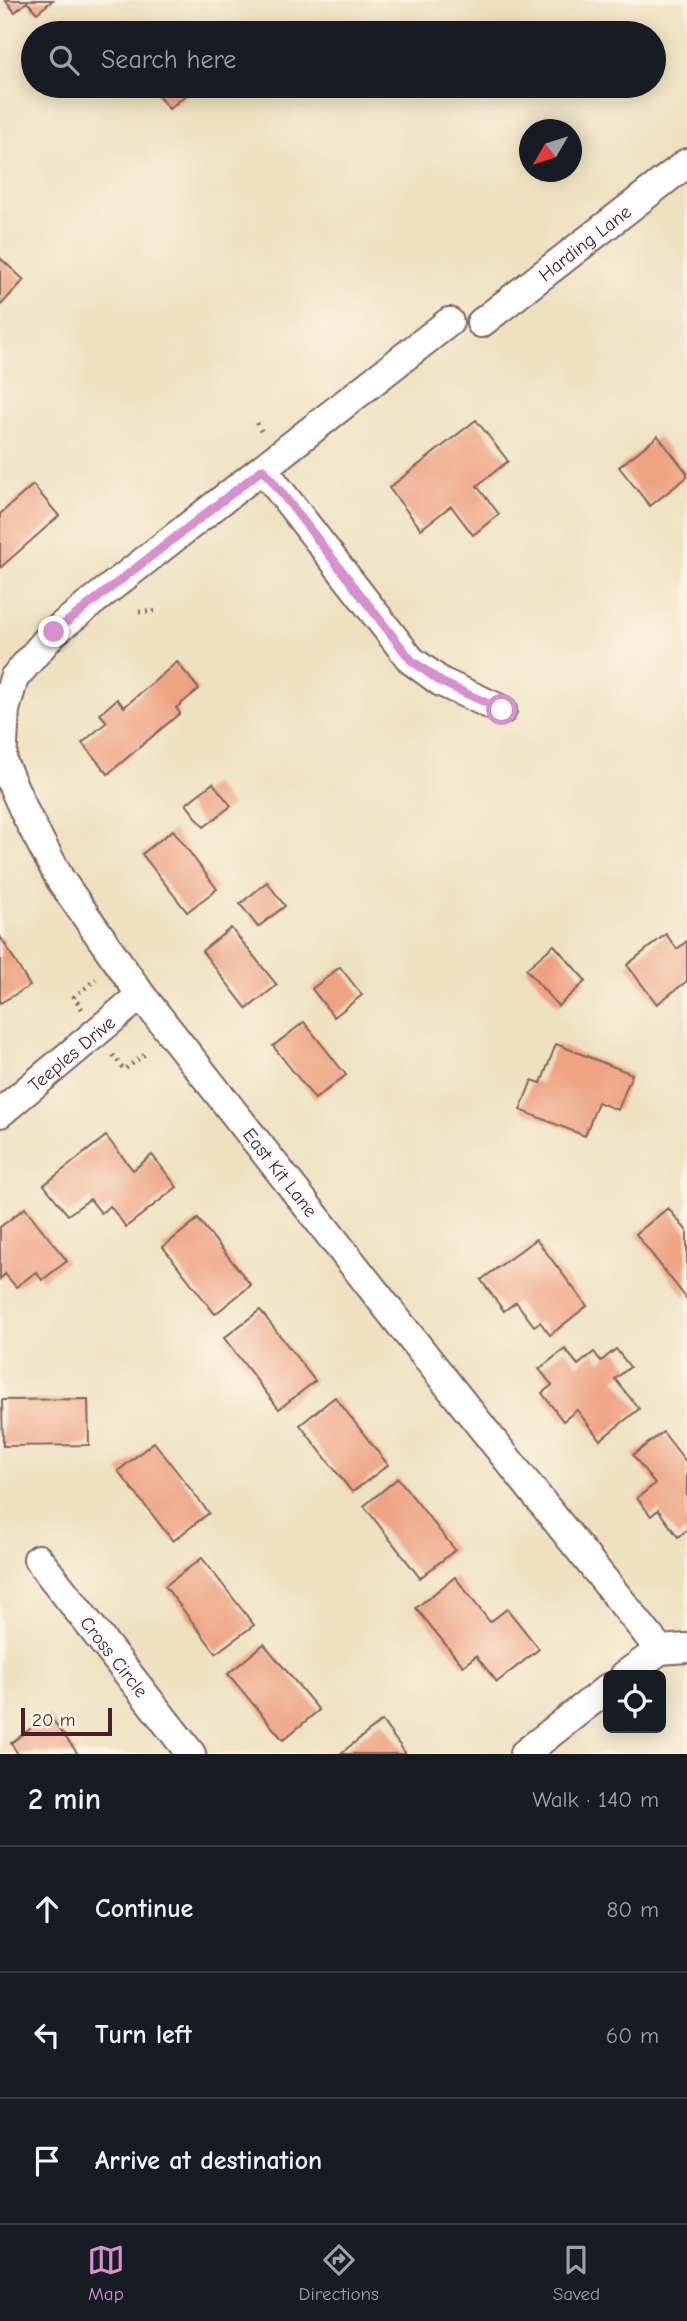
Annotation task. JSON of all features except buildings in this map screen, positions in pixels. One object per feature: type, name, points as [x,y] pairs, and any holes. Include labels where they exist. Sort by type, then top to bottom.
[{"type":"street","name":"Harding Lane","points":[[481,323],[687,163]]},
{"type":"street","name":"East Kit Lane","points":[[449,322],[54,632],[14,678],[5,710],[2,761],[26,815],[60,879],[141,995],[673,1649]]},
{"type":"street","points":[[263,469],[411,660],[441,682],[502,710]]},
{"type":"street","name":"Teeples Drive","points":[[0,1113],[141,995]]},
{"type":"street","name":"Cross Circle","points":[[38,1559],[191,1754]]},
{"type":"street","points":[[634,1670],[673,1649]]},
{"type":"street","points":[[524,1754],[603,1692]]},
{"type":"path","points":[[139,612],[158,611]]},
{"type":"path","points":[[86,1016],[74,998],[96,979]]},
{"type":"path","points":[[109,1049],[124,1070],[148,1052]]},
{"type":"route","points":[[54,632],[263,469],[411,660],[441,682],[502,710]]}]
